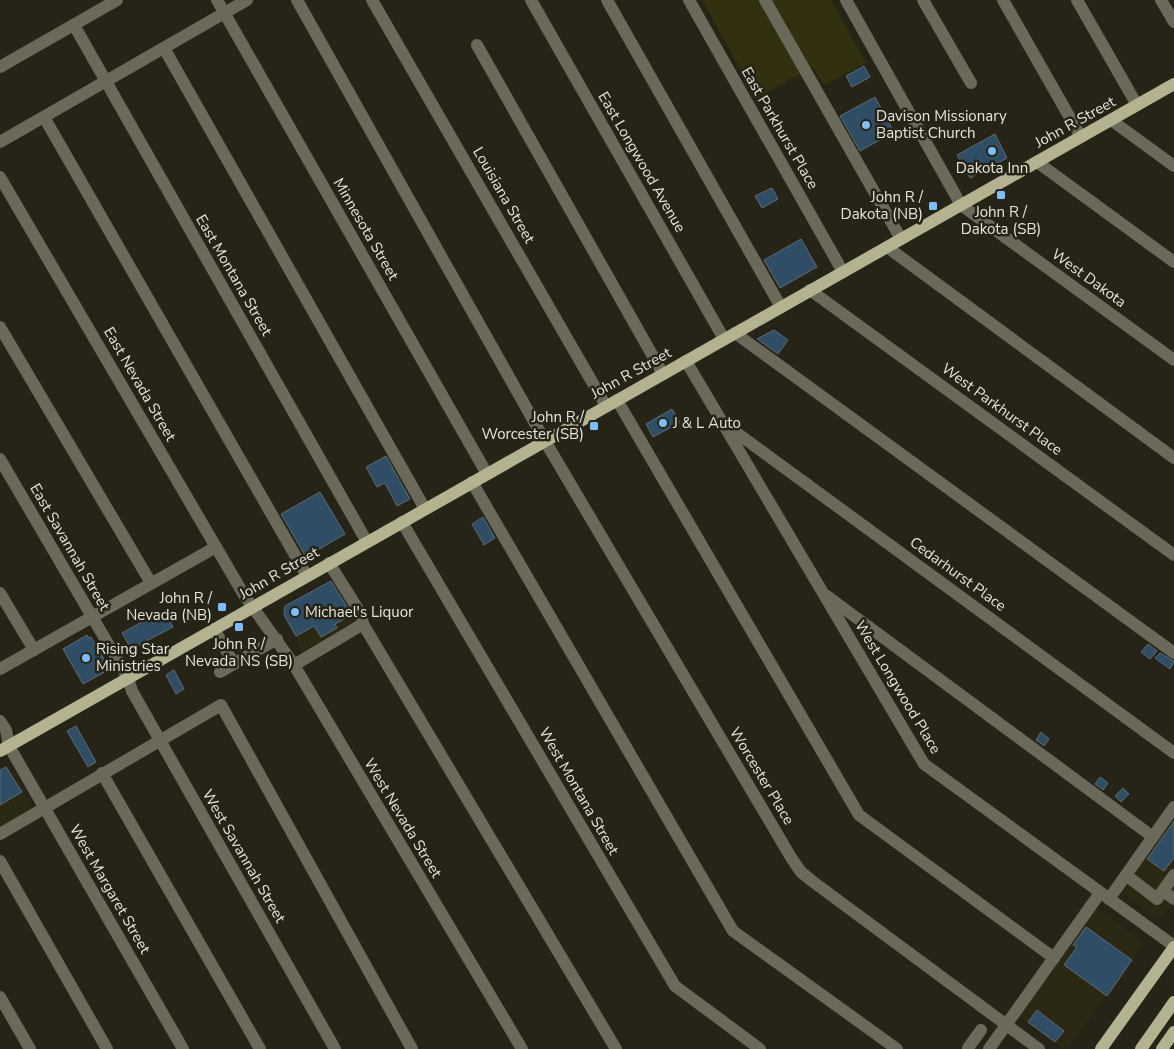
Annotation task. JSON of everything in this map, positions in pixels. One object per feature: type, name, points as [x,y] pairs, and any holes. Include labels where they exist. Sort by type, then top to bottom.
[{"type":"main road","name":"John R Street","points":[[4,748],[1174,84]]},
{"type":"main road","points":[[1101,1049],[1174,946]]},
{"type":"main road","points":[[1141,1049],[1174,1002]]},
{"type":"main road","points":[[1162,1049],[1174,1032]]},
{"type":"street","points":[[0,67],[117,0]]},
{"type":"street","name":"Minnesota Street","points":[[217,0],[487,474]]},
{"type":"street","points":[[0,142],[246,0]]},
{"type":"street","name":"Worcester Place","points":[[297,0],[545,441],[801,872],[1039,1049]]},
{"type":"street","name":"Louisiana Street","points":[[372,0],[859,815],[1054,958]]},
{"type":"street","name":"East Longwood Avenue","points":[[531,0],[724,339]]},
{"type":"street","points":[[606,0],[781,307]]},
{"type":"street","name":"East Parkhurst Place","points":[[688,0],[843,272]]},
{"type":"street","points":[[765,0],[901,239]]},
{"type":"street","points":[[846,0],[961,205]]},
{"type":"street","points":[[923,0],[971,83]]},
{"type":"street","points":[[1003,0],[1081,137]]},
{"type":"street","points":[[1077,0],[1137,106]]},
{"type":"street","points":[[1161,0],[1174,22]]},
{"type":"street","name":"East Montana Street","points":[[74,25],[367,542]]},
{"type":"street","points":[[477,45],[663,374]]},
{"type":"street","points":[[164,48],[425,509]]},
{"type":"street","points":[[44,117],[307,576]]},
{"type":"street","points":[[1111,120],[1174,166]]},
{"type":"street","points":[[1037,162],[1174,262]]},
{"type":"street","name":"East Nevada Street","points":[[0,176],[252,607]]},
{"type":"street","name":"West Dakota","points":[[961,205],[1174,360]]},
{"type":"street","points":[[887,247],[1174,458]]},
{"type":"street","name":"West Parkhurst Place","points":[[810,290],[1174,555]]},
{"type":"street","points":[[0,327],[151,583]]},
{"type":"street","points":[[735,333],[1174,653]]},
{"type":"street","name":"West Longwood Place","points":[[686,361],[924,764],[1174,946]]},
{"type":"street","name":"Cedarhurst Place","points":[[722,422],[1174,753]]},
{"type":"street","name":"East Savannah Street","points":[[0,459],[128,678]]},
{"type":"street","points":[[472,482],[733,931],[897,1049]]},
{"type":"street","name":"West Montana Street","points":[[402,522],[675,986],[760,1049]]},
{"type":"street","points":[[0,669],[216,547]]},
{"type":"street","points":[[329,563],[360,614],[363,624],[616,1049]]},
{"type":"street","points":[[0,593],[34,650]]},
{"type":"street","points":[[822,593],[1153,836]]},
{"type":"street","name":"West Nevada Street","points":[[252,607],[277,639],[294,666],[522,1049]]},
{"type":"street","points":[[294,666],[363,624]]},
{"type":"street","points":[[214,629],[234,664]]},
{"type":"street","points":[[220,672],[277,639]]},
{"type":"street","name":"West Savannah Street","points":[[128,678],[132,691],[336,1049]]},
{"type":"street","points":[[0,834],[221,705],[412,1049]]},
{"type":"street","name":"West Margaret Street","points":[[0,720],[6,730],[4,748],[45,807],[183,1049]]},
{"type":"street","points":[[102,773],[260,1049]]},
{"type":"street","points":[[989,1049],[1054,958],[1104,896],[1126,875],[1174,807]]},
{"type":"street","points":[[0,861],[107,1049]]},
{"type":"street","points":[[1126,875],[1157,899],[1174,875]]},
{"type":"street","points":[[1163,891],[1174,899]]},
{"type":"street","points":[[0,997],[30,1049]]},
{"type":"street","points":[[968,1049],[982,1030]]},
{"type":"shaded area","points":[[702,0],[831,0],[866,63],[824,85],[813,67],[757,98]]},
{"type":"shaded area","points":[[336,579],[360,622],[304,654],[280,610]]},
{"type":"shaded area","points":[[8,765],[33,809],[0,828],[0,770]]},
{"type":"shaded area","points":[[1174,815],[1174,901],[1160,920],[1120,891]]},
{"type":"shaded area","points":[[1096,908],[1144,942],[1068,1049],[1064,1049],[1019,1017]]},
{"type":"building","points":[[864,66],[870,77],[852,87],[846,76]]},
{"type":"building","name":"Davison Missionary Baptist Church","points":[[875,97],[894,132],[860,151],[840,116]]},
{"type":"building","points":[[995,134],[1007,158],[970,178],[957,155]]},
{"type":"building","points":[[772,188],[778,199],[762,208],[755,196]]},
{"type":"building","points":[[801,239],[817,267],[780,288],[764,260]]},
{"type":"building","points":[[774,330],[788,340],[778,354],[757,339]]},
{"type":"building","points":[[672,409],[680,422],[653,437],[646,424]]},
{"type":"building","points":[[386,456],[410,499],[397,506],[385,483],[377,487],[366,467]]},
{"type":"building","points":[[320,492],[345,534],[306,557],[281,514]]},
{"type":"building","points":[[483,517],[495,538],[484,545],[472,524]]},
{"type":"building","points":[[331,581],[352,615],[335,624],[337,628],[321,637],[314,626],[296,636],[284,615],[285,606]]},
{"type":"building","points":[[167,616],[173,627],[131,649],[122,633],[149,618],[153,624]]},
{"type":"building","name":"Rising Star Ministries","points":[[87,635],[89,638],[91,637],[110,669],[83,684],[63,649]]},
{"type":"building","points":[[1148,644],[1157,651],[1150,659],[1141,652]]},
{"type":"building","points":[[1160,653],[1174,661],[1170,669],[1155,658]]},
{"type":"building","points":[[174,670],[184,689],[176,694],[166,675]]},
{"type":"building","points":[[76,726],[96,762],[88,767],[67,731]]},
{"type":"building","points":[[1041,732],[1049,739],[1044,746],[1036,740]]},
{"type":"building","points":[[6,767],[22,792],[0,805],[0,770]]},
{"type":"building","points":[[1100,777],[1108,783],[1103,790],[1095,784]]},
{"type":"building","points":[[1123,788],[1129,794],[1121,802],[1115,796]]},
{"type":"building","points":[[1174,821],[1174,858],[1164,871],[1147,859]]},
{"type":"building","points":[[1086,927],[1132,960],[1107,996],[1064,965],[1077,947],[1073,945]]},
{"type":"building","points":[[1037,1010],[1064,1031],[1055,1042],[1028,1022]]},
{"type":"place","name":"Davison Missionary Baptist Church","points":[[866,125]]},
{"type":"place","name":"Dakota Inn","points":[[992,151]]},
{"type":"place","name":"John R / Dakota (SB)","points":[[1001,195]]},
{"type":"place","name":"John R / Dakota (NB)","points":[[933,206]]},
{"type":"place","name":"J & L Auto","points":[[663,423]]},
{"type":"place","name":"John R / Worcester (SB)","points":[[594,426]]},
{"type":"place","name":"John R / Nevada (NB)","points":[[222,607]]},
{"type":"place","name":"Michael's Liquor","points":[[295,612]]},
{"type":"place","name":"John R / Nevada NS (SB)","points":[[239,627]]},
{"type":"place","name":"Rising Star Ministries","points":[[86,658]]}]
